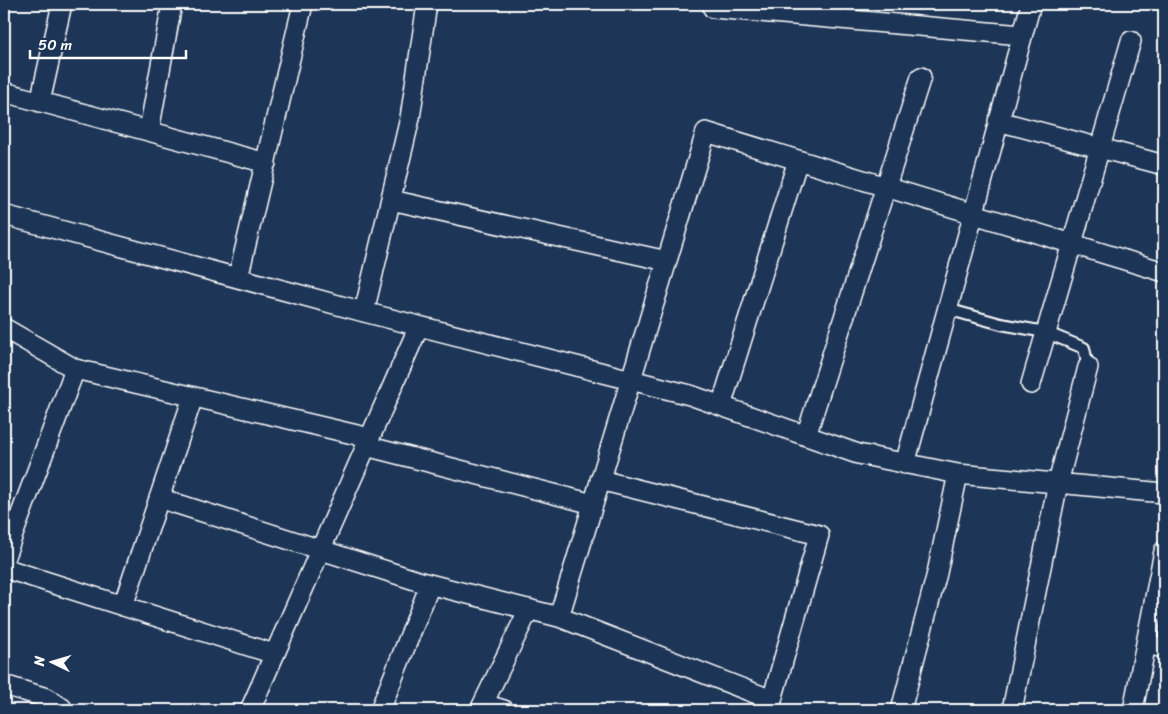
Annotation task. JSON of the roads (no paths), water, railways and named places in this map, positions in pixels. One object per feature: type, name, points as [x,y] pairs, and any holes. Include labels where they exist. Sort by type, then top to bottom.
[{"type":"street","points":[[40,102],[62,4]]},
{"type":"street","points":[[149,131],[172,4]]},
{"type":"street","points":[[238,278],[303,4]]},
{"type":"street","points":[[364,312],[410,118],[427,4]]},
{"type":"street","points":[[714,4],[713,8],[1022,35]]},
{"type":"street","points":[[905,464],[1031,4]]},
{"type":"street","points":[[1030,384],[1131,41]]},
{"type":"street","points":[[806,436],[921,77]]},
{"type":"street","points":[[4,92],[266,163]]},
{"type":"street","points":[[998,121],[1164,165]]},
{"type":"street","points":[[558,617],[706,132],[1164,272]]},
{"type":"street","points":[[721,406],[798,160]]},
{"type":"street","points":[[390,200],[667,261]]},
{"type":"street","points":[[5,220],[690,395],[858,454],[958,474],[1164,493]]},
{"type":"street","points":[[250,710],[419,326]]},
{"type":"street","points":[[4,328],[75,369],[368,442],[593,504]]},
{"type":"street","points":[[1012,710],[1058,483],[1088,368]]},
{"type":"street","points":[[4,559],[75,369]]},
{"type":"street","points":[[123,606],[193,397]]},
{"type":"street","points":[[901,710],[937,573],[958,474]]},
{"type":"street","points":[[159,498],[430,585],[558,617],[771,705],[820,534],[600,480]]},
{"type":"street","points":[[1133,710],[1155,646],[1164,551]]},
{"type":"street","points":[[4,568],[274,654]]},
{"type":"street","points":[[380,710],[430,585]]},
{"type":"street","points":[[504,710],[482,707],[529,609]]},
{"type":"street","points":[[4,686],[47,698],[65,710]]},
{"type":"lane","points":[[947,309],[1001,324],[1046,332],[1084,348],[1088,368]]}]
